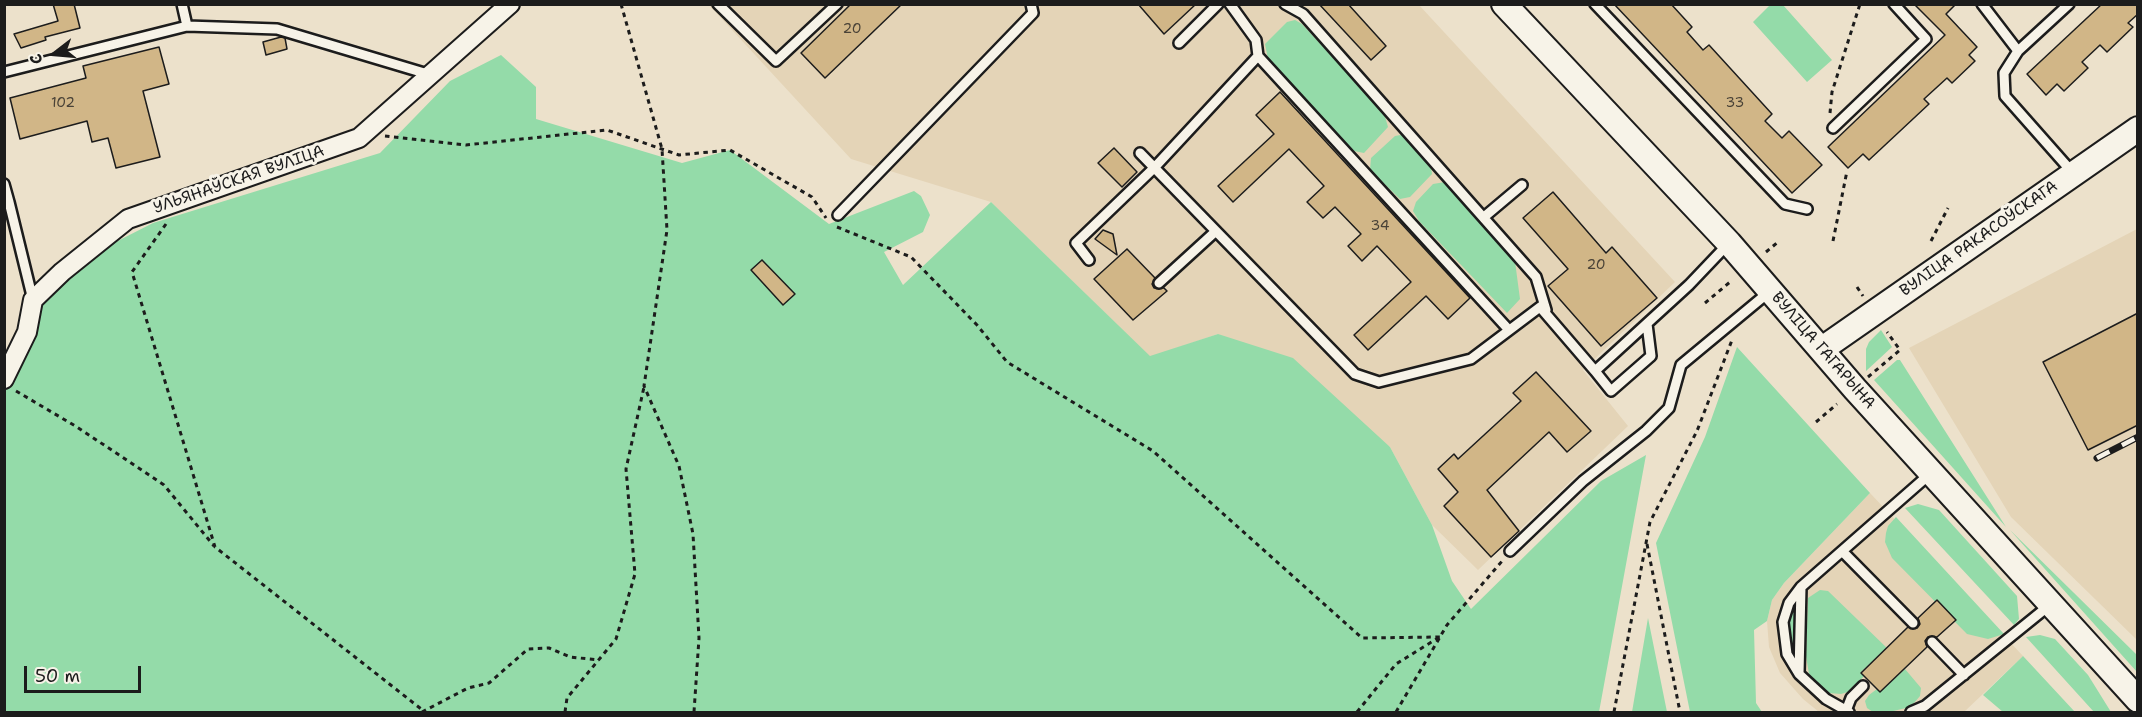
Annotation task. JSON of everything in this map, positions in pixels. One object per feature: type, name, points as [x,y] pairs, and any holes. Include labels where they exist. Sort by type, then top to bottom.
[{"type":"main road","name":"ВУЛІЦА ГАГАРЫНА","points":[[1504,4],[1729,243],[1931,473],[2138,700]]},
{"type":"main road","name":"ВУЛІЦА РАКАСОЎСКАГА","points":[[1822,349],[2138,129]]},
{"type":"street","name":"УЛЬЯНАЎСКАЯ ВУЛІЦА","points":[[33,300],[62,272],[128,219],[363,134],[510,4]]},
{"type":"street","points":[[8,376],[27,332],[33,300]]},
{"type":"lane","points":[[182,4],[187,26]]},
{"type":"lane","points":[[718,4],[776,61],[837,4]]},
{"type":"lane","points":[[838,215],[1033,13],[1031,4]]},
{"type":"lane","points":[[1179,43],[1218,4]]},
{"type":"lane","points":[[1230,4],[1256,40],[1258,56],[1509,330]]},
{"type":"lane","points":[[1285,4],[1304,14],[1536,277],[1546,313]]},
{"type":"lane","points":[[1595,4],[1785,204],[1807,209]]},
{"type":"lane","points":[[1833,128],[1926,39],[1894,4]]},
{"type":"lane","points":[[1982,4],[2018,51]]},
{"type":"lane","points":[[2069,4],[2018,51],[2004,73],[2005,96],[2073,173]]},
{"type":"lane","points":[[4,72],[187,26],[277,29],[431,75]]},
{"type":"lane","points":[[1089,260],[1076,243],[1154,168],[1258,56]]},
{"type":"lane","points":[[1140,153],[1355,374],[1379,382],[1471,359],[1540,306],[1611,391],[1651,356],[1647,324]]},
{"type":"lane","points":[[4,183],[7,203],[33,300]]},
{"type":"lane","points":[[1484,217],[1521,185]]},
{"type":"lane","points":[[1159,282],[1216,231]]},
{"type":"lane","points":[[1596,371],[1689,285],[1729,243]]},
{"type":"lane","points":[[1510,551],[1583,481],[1646,431],[1669,408],[1681,365],[1770,291]]},
{"type":"lane","points":[[1863,686],[1851,698],[1847,712],[1826,699],[1799,674],[1787,654],[1783,622],[1789,603],[1801,586],[1931,473]]},
{"type":"lane","points":[[1842,551],[1913,623]]},
{"type":"lane","points":[[1799,674],[1801,586]]},
{"type":"lane","points":[[1911,712],[1925,706],[2051,604]]},
{"type":"lane","points":[[1932,642],[1964,675]]},
{"type":"path","points":[[566,712],[567,698],[616,639],[635,574],[626,470],[644,386],[667,230],[662,149],[621,4]]},
{"type":"path","points":[[1830,115],[1832,92],[1860,4]]},
{"type":"path","points":[[363,134],[466,145],[607,130],[678,155],[730,150],[812,197],[830,224],[911,256],[977,325],[1007,362],[1153,451],[1362,638],[1440,637]]},
{"type":"path","points":[[1833,242],[1847,171]]},
{"type":"path","points":[[183,200],[132,272],[215,547]]},
{"type":"path","points":[[1930,241],[1948,208]]},
{"type":"path","points":[[1766,252],[1778,242]]},
{"type":"path","points":[[1705,303],[1730,282]]},
{"type":"path","points":[[1857,287],[1863,296]]},
{"type":"path","points":[[1867,378],[1900,350],[1887,332]]},
{"type":"path","points":[[1614,712],[1650,522],[1697,431],[1731,344],[1732,333]]},
{"type":"path","points":[[8,376],[77,427],[164,485],[215,547],[423,712],[468,688],[489,683],[528,649],[549,648],[570,657],[600,660]]},
{"type":"path","points":[[644,386],[680,466],[693,534],[699,638],[694,712]]},
{"type":"path","points":[[1816,422],[1837,404]]},
{"type":"path","points":[[1646,540],[1680,712]]},
{"type":"path","points":[[1396,712],[1440,637],[1510,551]]},
{"type":"path","points":[[1357,712],[1396,664],[1440,637]]},
{"type":"shaded area","points":[[709,5],[1419,5],[1675,282],[1583,370],[1628,426],[1478,570],[1432,525],[1390,447],[1218,334],[1150,357],[991,202],[851,159]]},
{"type":"shaded area","points":[[2137,229],[2137,640],[2011,517],[1909,348]]},
{"type":"shaded area","points":[[1870,493],[2023,656],[1964,712],[1819,712],[1803,699],[1780,673],[1769,647],[1767,621],[1772,600],[1784,583]]},
{"type":"green space","points":[[1770,5],[1783,5],[1832,60],[1807,82],[1753,22]]},
{"type":"green space","points":[[1295,20],[1302,24],[1384,113],[1388,127],[1364,153],[1354,151],[1268,59],[1265,44],[1287,22]]},
{"type":"green space","points":[[501,55],[536,87],[536,119],[682,163],[730,150],[829,224],[914,191],[921,196],[930,215],[923,232],[884,252],[903,285],[991,202],[1150,356],[1218,334],[1293,358],[1390,447],[1432,525],[1452,581],[1471,609],[1601,481],[1646,455],[1599,712],[5,712],[5,374],[43,292],[98,251],[153,223],[380,153],[450,81]]},
{"type":"green space","points":[[1406,134],[1430,160],[1432,174],[1410,197],[1400,199],[1370,170],[1371,158],[1395,136]]},
{"type":"green space","points":[[1451,181],[1514,254],[1520,299],[1507,313],[1419,221],[1413,211],[1416,202],[1433,184]]},
{"type":"green space","points":[[1881,330],[1892,347],[1866,371],[1866,349],[1869,342]]},
{"type":"green space","points":[[1737,347],[1870,493],[1784,583],[1772,600],[1767,621],[1754,630],[1756,703],[1762,712],[1690,712],[1656,543],[1705,437]]},
{"type":"green space","points":[[1897,360],[1900,360],[2006,527],[1874,380]]},
{"type":"green space","points":[[1918,504],[1939,510],[2017,596],[2019,619],[2014,625],[1905,508]]},
{"type":"green space","points":[[1896,517],[2004,634],[1988,639],[1967,634],[1892,558],[1885,542],[1888,526]]},
{"type":"green space","points":[[2010,530],[2137,655],[2137,672]]},
{"type":"green space","points":[[1820,590],[1828,591],[1887,648],[1861,672],[1864,676],[1851,691],[1841,694],[1828,693],[1818,686],[1809,674],[1806,656],[1808,598]]},
{"type":"green space","points":[[1796,605],[1796,649],[1791,642],[1788,623]]},
{"type":"green space","points":[[1648,618],[1667,712],[1632,712]]},
{"type":"green space","points":[[2040,635],[2055,639],[2088,675],[2111,712],[2094,712],[2026,637]]},
{"type":"green space","points":[[2023,656],[2075,712],[2003,712],[1983,695]]},
{"type":"green space","points":[[1905,669],[1921,688],[1920,696],[1914,703],[1906,708],[1889,712],[1873,712],[1867,708],[1865,701],[1869,695],[1877,689],[1880,692]]},
{"type":"building","points":[[53,4],[74,4],[80,28],[45,37],[46,40],[21,48],[14,34],[58,21]]},
{"type":"building","points":[[851,4],[902,4],[825,78],[801,53]]},
{"type":"building","points":[[1138,4],[1196,4],[1164,34]]},
{"type":"building","points":[[1319,4],[1348,4],[1386,46],[1371,60]]},
{"type":"building","points":[[1614,4],[1671,4],[1692,27],[1687,32],[1703,50],[1709,45],[1772,114],[1765,121],[1782,138],[1789,131],[1822,165],[1792,193]]},
{"type":"building","points":[[1914,4],[1956,4],[1946,14],[1977,47],[1969,55],[1975,61],[1952,83],[1947,78],[1924,99],[1929,104],[1869,160],[1863,154],[1848,168],[1828,147],[1945,35]]},
{"type":"building","points":[[2102,4],[2138,4],[2138,14],[2128,23],[2133,27],[2107,52],[2100,45],[2082,62],[2088,68],[2064,91],[2057,84],[2046,95],[2027,74]]},
{"type":"building","points":[[285,38],[287,49],[266,55],[263,42]]},
{"type":"building","points":[[159,47],[169,84],[143,91],[160,157],[116,168],[108,138],[92,142],[87,121],[20,139],[10,98],[86,78],[83,66]]},
{"type":"building","points":[[1280,92],[1470,298],[1448,319],[1426,296],[1368,350],[1354,335],[1411,282],[1377,246],[1362,261],[1348,246],[1361,234],[1335,207],[1323,218],[1307,202],[1324,186],[1289,149],[1233,202],[1218,186],[1274,134],[1256,115]]},
{"type":"building","points":[[1114,148],[1137,172],[1122,187],[1098,163]]},
{"type":"building","points":[[1553,192],[1606,253],[1612,247],[1657,298],[1601,346],[1548,286],[1568,269],[1523,218]]},
{"type":"building","points":[[1103,230],[1113,234],[1117,255],[1095,239]]},
{"type":"building","points":[[1127,249],[1155,278],[1152,284],[1154,288],[1164,288],[1167,291],[1133,320],[1094,279]]},
{"type":"building","points":[[762,260],[795,294],[783,305],[751,270]]},
{"type":"building","points":[[2138,313],[2138,425],[2088,450],[2043,362]]},
{"type":"building","points":[[1536,372],[1591,431],[1567,452],[1549,432],[1487,490],[1519,531],[1491,557],[1444,506],[1458,492],[1438,469],[1454,454],[1458,459],[1521,401],[1513,393]]},
{"type":"building","points":[[1937,600],[1956,620],[1937,637],[1928,637],[1925,641],[1927,647],[1880,692],[1861,673],[1908,627],[1917,628],[1920,624],[1918,618]]},
{"type":"railway","points":[[2097,458],[2138,437]]}]
